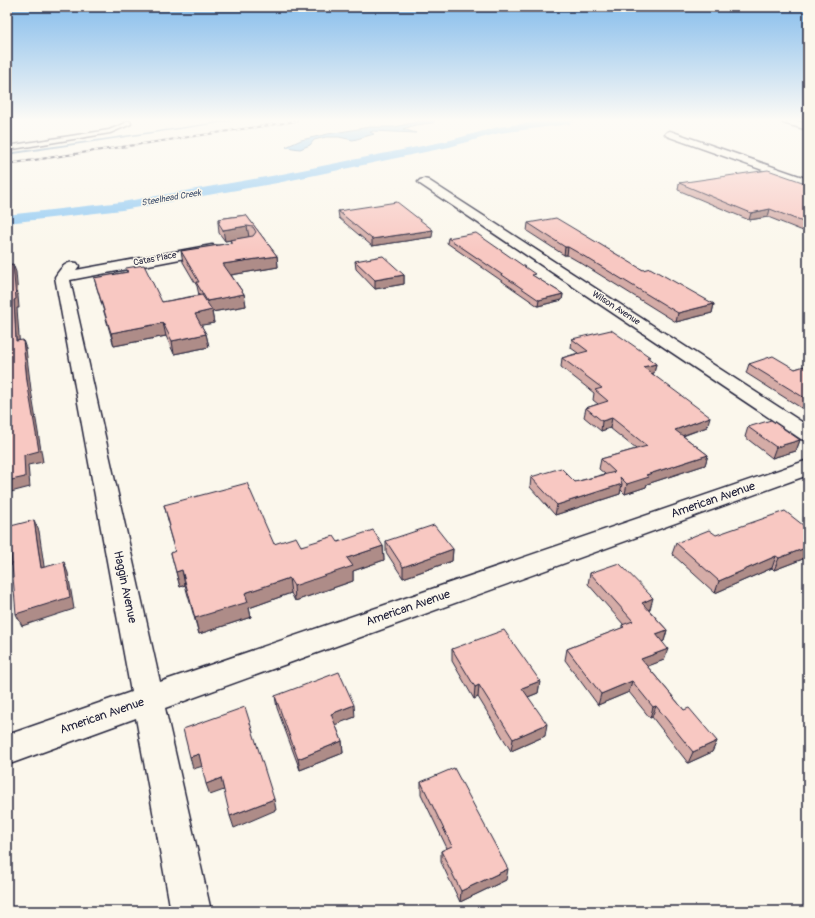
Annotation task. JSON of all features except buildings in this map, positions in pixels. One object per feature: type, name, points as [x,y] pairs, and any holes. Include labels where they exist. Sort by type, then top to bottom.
[{"type":"street","points":[[754,164],[808,183]]},
{"type":"street","name":"Wilson Avenue","points":[[424,182],[808,435]]},
{"type":"street","name":"Catas Place","points":[[67,272],[225,246]]},
{"type":"street","name":"Haggin Avenue","points":[[67,272],[148,700],[191,911]]},
{"type":"street","name":"American Avenue","points":[[7,750],[808,467]]},
{"type":"waterway","name":"Steelhead Creek","points":[[7,219],[122,206],[277,179],[352,164]]}]
